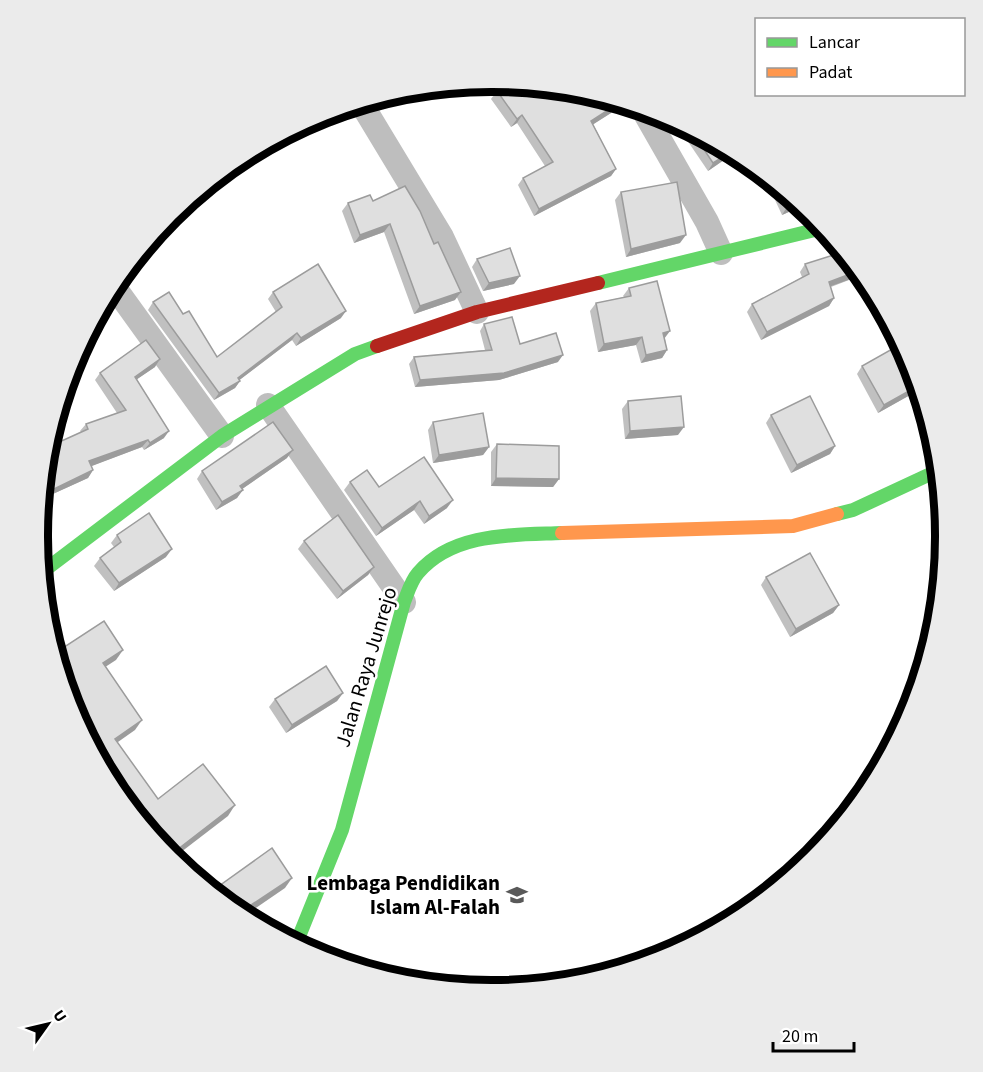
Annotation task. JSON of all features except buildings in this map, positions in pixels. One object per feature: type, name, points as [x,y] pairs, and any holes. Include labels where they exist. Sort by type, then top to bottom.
[{"type":"street","points":[[366,111],[442,237],[477,312]]},
{"type":"street","points":[[650,122],[707,222],[721,253]]},
{"type":"street","points":[[49,567],[222,436],[268,405],[355,354],[477,312],[813,231]]},
{"type":"street","points":[[120,295],[222,436]]},
{"type":"street","points":[[268,405],[404,602]]},
{"type":"street","name":"Jalan Raya Junrejo","points":[[299,936],[342,830],[404,602],[418,573],[434,561],[473,540],[501,535],[697,527],[793,526],[853,510],[930,474]]},
{"type":"traffic: fast","points":[[598,283],[813,231]]},
{"type":"traffic: fast","points":[[49,567],[222,436],[355,354],[377,346]]},
{"type":"traffic: fast","points":[[837,514],[853,510],[930,474]]},
{"type":"traffic: fast","points":[[299,936],[342,830],[404,602],[416,576],[432,560],[466,543],[485,538],[562,533]]},
{"type":"traffic: slow","points":[[562,533],[793,526],[837,514]]},
{"type":"traffic: jam","points":[[377,346],[477,312],[598,283]]},
{"type":"place","name":"Lembaga Pendidikan Islam Al-Falah","points":[[517,895]]}]
